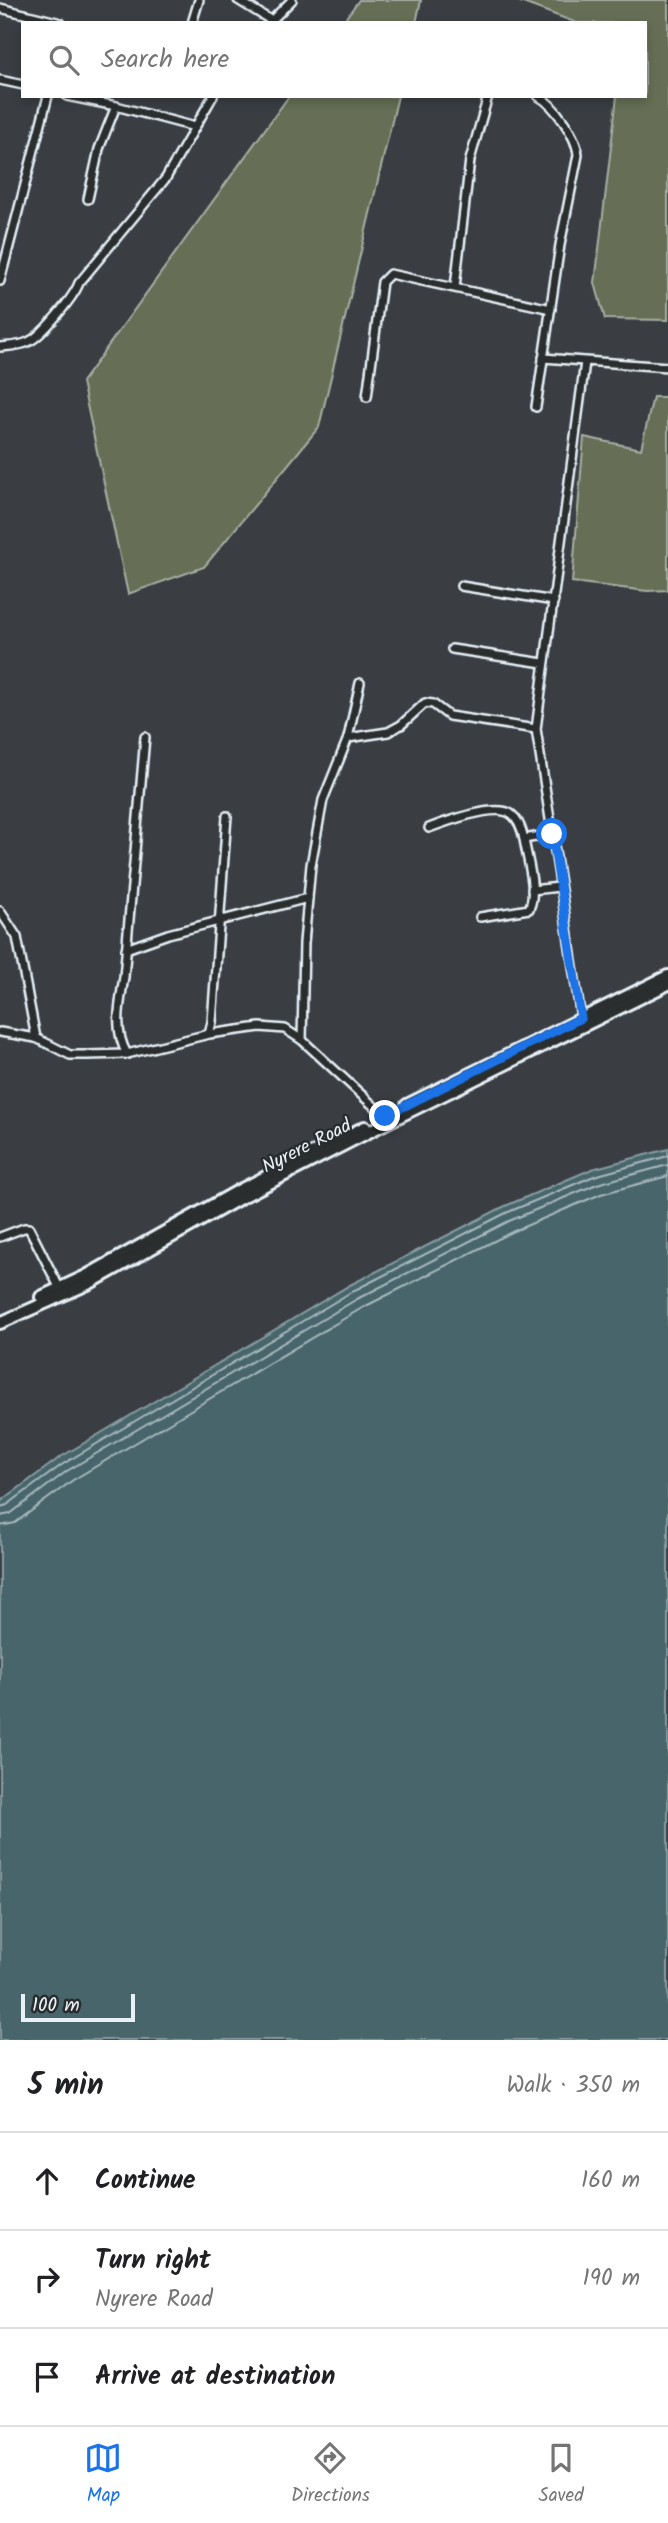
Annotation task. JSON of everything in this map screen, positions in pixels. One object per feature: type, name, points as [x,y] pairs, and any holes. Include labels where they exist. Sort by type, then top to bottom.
[{"type":"main road","name":"Nyrere Road","points":[[0,1323],[90,1283],[387,1119],[668,976]]},
{"type":"main road","name":"Nyrere Road","points":[[0,1315],[60,1289],[238,1191],[668,984]]},
{"type":"street","points":[[193,21],[199,0]]},
{"type":"street","points":[[238,0],[251,6],[270,21]]},
{"type":"street","points":[[272,21],[292,0]]},
{"type":"street","points":[[0,8],[53,21]]},
{"type":"street","points":[[0,80],[21,85]]},
{"type":"street","points":[[0,281],[47,98]]},
{"type":"street","points":[[77,98],[195,127]]},
{"type":"street","points":[[0,347],[30,342],[66,306],[79,283],[166,178],[212,98]]},
{"type":"street","points":[[455,287],[470,160],[487,98]]},
{"type":"street","points":[[536,407],[578,147],[576,140],[542,98]]},
{"type":"street","points":[[88,199],[100,149],[116,106]]},
{"type":"street","points":[[367,397],[382,282],[390,274],[551,309]]},
{"type":"street","points":[[543,358],[668,367]]},
{"type":"street","points":[[581,1018],[536,729],[585,362]]},
{"type":"street","points":[[461,586],[554,601]]},
{"type":"street","points":[[452,649],[543,663]]},
{"type":"street","points":[[302,1040],[304,943],[311,865],[323,800],[348,738],[360,683]]},
{"type":"street","points":[[348,738],[388,732],[401,725],[425,703],[433,704],[449,716],[536,729]]},
{"type":"street","points":[[127,1054],[120,1042],[118,1013],[124,977],[145,737]]},
{"type":"street","points":[[429,828],[457,819],[502,811],[514,817],[524,839],[532,905],[529,909],[480,917]]},
{"type":"street","points":[[208,1034],[212,1022],[227,817]]},
{"type":"street","points":[[524,839],[552,834]]},
{"type":"street","points":[[532,890],[559,887]]},
{"type":"street","points":[[126,949],[168,934],[308,898]]},
{"type":"street","points":[[0,911],[17,937],[36,1038]]},
{"type":"street","points":[[0,1032],[36,1038],[70,1055],[127,1054],[208,1034],[272,1027],[285,1030],[302,1040],[387,1119]]},
{"type":"street","points":[[0,1237],[29,1228],[60,1289]]},
{"type":"green space","points":[[359,0],[421,0],[416,21],[343,21]]},
{"type":"green space","points":[[515,0],[668,0],[668,320],[605,319],[595,283],[617,98],[647,98],[647,21],[572,21]]},
{"type":"green space","points":[[288,98],[398,98],[319,427],[204,567],[128,594],[82,382]]},
{"type":"green space","points":[[653,397],[668,397],[668,590],[647,591],[572,582],[584,437],[641,449]]},
{"type":"water","points":[[668,1149],[668,2040],[0,2040],[0,1502],[59,1458],[350,1285],[503,1207],[592,1169]]},
{"type":"route","points":[[385,1116],[581,1018],[552,834]]}]
